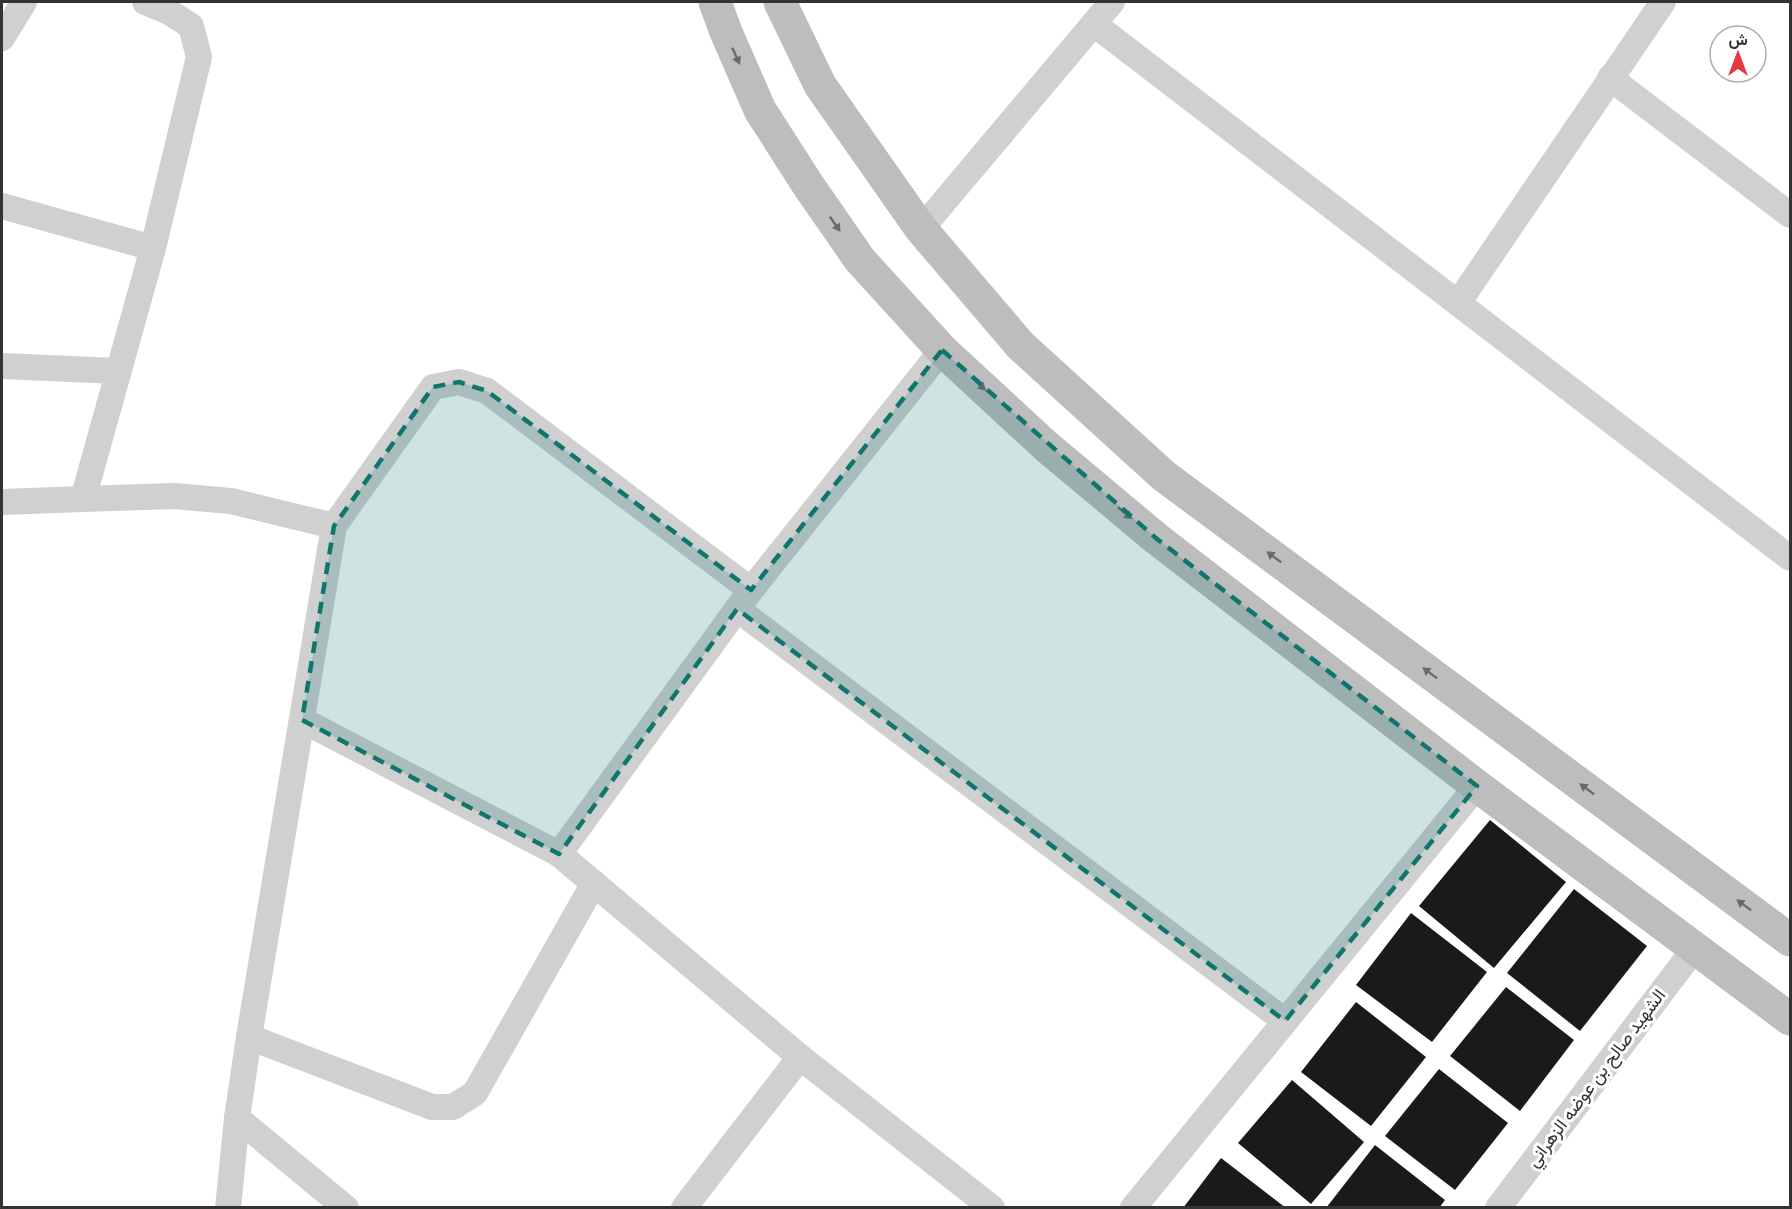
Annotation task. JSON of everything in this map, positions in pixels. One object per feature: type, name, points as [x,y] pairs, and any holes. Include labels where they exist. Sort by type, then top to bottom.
[{"type":"street","points":[[2,38],[24,2]]},
{"type":"street","points":[[83,499],[153,248],[199,57],[191,26],[169,12],[145,2]]},
{"type":"street","points":[[715,2],[760,110],[807,185],[860,260],[942,350],[1047,447],[1157,539],[1477,786],[1791,1018]]},
{"type":"street","points":[[780,2],[820,85],[921,229],[1021,346],[1164,476],[1791,940]]},
{"type":"street","points":[[921,229],[1112,2]]},
{"type":"street","points":[[1458,303],[1663,2]]},
{"type":"street","points":[[1094,24],[1791,558]]},
{"type":"street","points":[[1610,78],[1791,215]]},
{"type":"street","points":[[2,206],[153,248]]},
{"type":"street","points":[[559,854],[744,599],[942,350]]},
{"type":"street","points":[[2,366],[117,371]]},
{"type":"street","points":[[228,1208],[237,1118],[249,1037],[334,526],[433,387],[459,382],[487,390],[744,599],[1285,1022]]},
{"type":"street","points":[[2,502],[174,496],[231,501],[334,526]]},
{"type":"street","points":[[302,720],[559,854],[801,1057],[992,1208]]},
{"type":"street","points":[[1133,1208],[1477,786]]},
{"type":"street","points":[[249,1037],[432,1107],[453,1107],[475,1093],[594,883]]},
{"type":"street","name":"الشهيد صالح بن عوضه الزهراني","points":[[1498,1208],[1695,948]]},
{"type":"street","points":[[684,1208],[801,1057]]},
{"type":"street","points":[[237,1118],[346,1208]]},
{"type":"highlighted area","points":[[942,350],[1157,539],[1477,786],[1285,1021],[737,609],[559,854],[302,720],[334,526],[433,387],[459,382],[487,391],[751,590]]},
{"type":"building","points":[[1490,820],[1566,882],[1494,968],[1419,906]]},
{"type":"building","points":[[1574,889],[1647,946],[1580,1031],[1507,973]]},
{"type":"building","points":[[1411,913],[1487,972],[1432,1042],[1356,985]]},
{"type":"building","points":[[1506,987],[1574,1040],[1520,1111],[1450,1056]]},
{"type":"building","points":[[1356,1002],[1426,1057],[1371,1126],[1301,1072]]},
{"type":"building","points":[[1439,1069],[1508,1123],[1455,1190],[1385,1136]]},
{"type":"building","points":[[1292,1080],[1364,1142],[1311,1204],[1238,1143]]},
{"type":"building","points":[[1375,1145],[1445,1200],[1439,1208],[1326,1208]]},
{"type":"building","points":[[1221,1158],[1286,1208],[1183,1208]]}]
